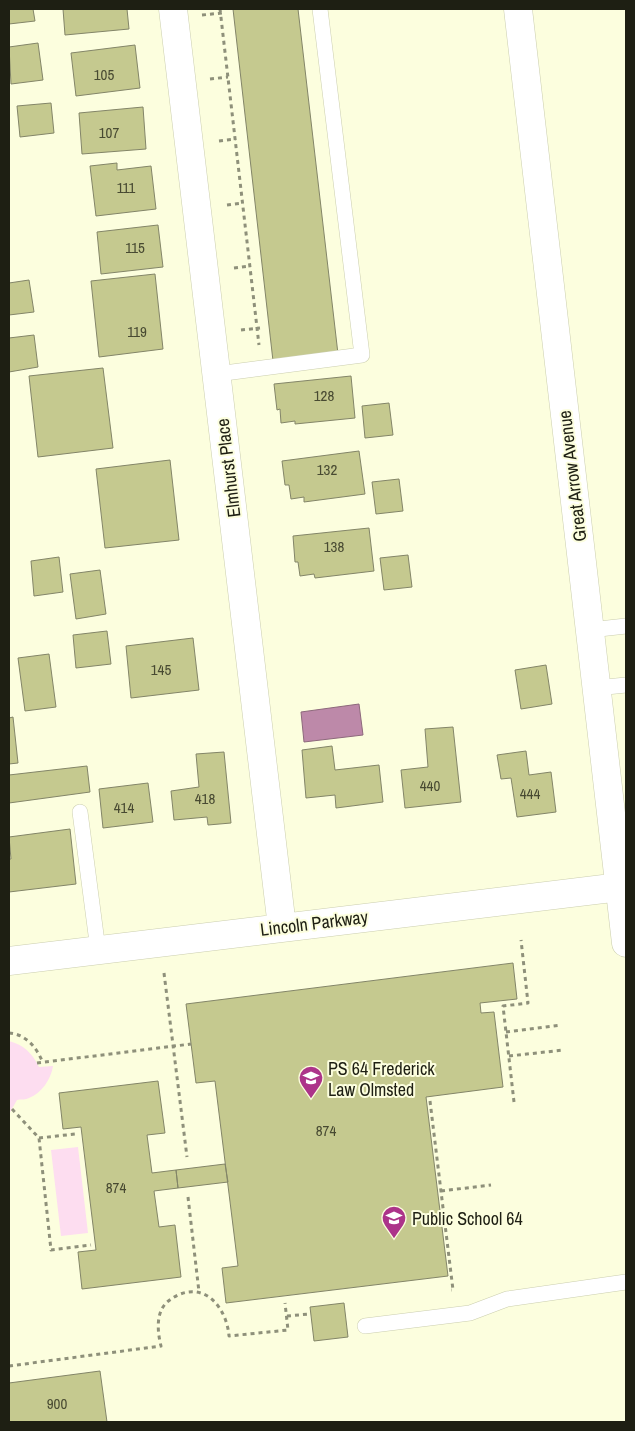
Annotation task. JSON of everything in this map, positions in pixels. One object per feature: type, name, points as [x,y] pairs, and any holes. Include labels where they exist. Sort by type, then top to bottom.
[{"type":"street","name":"Elmhurst Place","points":[[174,9],[282,927]]},
{"type":"street","name":"Great Arrow Avenue","points":[[518,9],[626,944]]},
{"type":"street","name":"Lincoln Parkway","points":[[9,961],[620,887]]},
{"type":"lane","points":[[216,374],[362,355],[320,9]]},
{"type":"lane","points":[[590,630],[626,626]]},
{"type":"lane","points":[[596,688],[626,685]]},
{"type":"lane","points":[[80,812],[98,950]]},
{"type":"lane","points":[[365,1326],[470,1313],[507,1298],[626,1282]]},
{"type":"path","points":[[208,15],[221,12],[259,345]]},
{"type":"path","points":[[215,78],[228,76]]},
{"type":"path","points":[[223,141],[235,139]]},
{"type":"path","points":[[230,205],[243,203]]},
{"type":"path","points":[[239,267],[251,265]]},
{"type":"path","points":[[246,330],[258,328]]},
{"type":"path","points":[[514,1102],[503,1006],[528,1003],[521,940]]},
{"type":"path","points":[[163,971],[187,1156]]},
{"type":"path","points":[[506,1032],[561,1025]]},
{"type":"path","points":[[9,1033],[14,1033],[27,1040],[38,1050],[43,1063]]},
{"type":"path","points":[[37,1064],[191,1044]]},
{"type":"path","points":[[509,1056],[564,1050]]},
{"type":"path","points":[[430,1101],[453,1290]]},
{"type":"path","points":[[12,1109],[38,1138],[51,1250],[91,1246]]},
{"type":"path","points":[[38,1138],[75,1134]]},
{"type":"path","points":[[441,1191],[492,1185]]},
{"type":"path","points":[[188,1197],[199,1292]]},
{"type":"path","points":[[9,1366],[161,1346],[158,1324],[162,1308],[170,1299],[180,1294],[199,1292],[209,1296],[221,1310],[228,1327],[229,1336],[288,1330],[285,1303]]},
{"type":"path","points":[[287,1316],[310,1314]]},
{"type":"shaded area","points":[[359,704],[363,735],[304,742],[301,712]]},
{"type":"shaded area","points":[[9,1041],[27,1050],[39,1067],[53,1066],[48,1081],[42,1089],[28,1099],[17,1100],[9,1114]]},
{"type":"shaded area","points":[[78,1147],[88,1233],[61,1236],[51,1150]]},
{"type":"building","points":[[9,9],[33,9],[35,21],[9,24]]},
{"type":"building","points":[[63,9],[127,9],[129,29],[65,35]]},
{"type":"building","points":[[233,9],[298,9],[338,354],[273,361]]},
{"type":"building","points":[[38,43],[43,80],[11,84],[9,47]]},
{"type":"building","points":[[135,45],[140,88],[76,96],[71,53]]},
{"type":"building","points":[[51,103],[54,133],[20,137],[17,106]]},
{"type":"building","points":[[143,107],[146,149],[82,154],[79,113]]},
{"type":"building","points":[[117,163],[117,170],[151,166],[156,209],[96,216],[90,166]]},
{"type":"building","points":[[158,225],[163,267],[101,274],[97,232]]},
{"type":"building","points":[[155,274],[163,349],[99,357],[91,281]]},
{"type":"building","points":[[29,280],[34,312],[9,315],[9,283]]},
{"type":"building","points":[[34,335],[38,367],[9,372],[9,338]]},
{"type":"building","points":[[103,368],[113,448],[38,457],[29,376]]},
{"type":"building","points":[[351,376],[355,418],[295,424],[295,421],[281,423],[280,409],[277,410],[274,384]]},
{"type":"building","points":[[389,403],[393,435],[365,438],[362,406]]},
{"type":"building","points":[[359,451],[365,494],[304,502],[304,497],[291,499],[289,485],[285,485],[282,461]]},
{"type":"building","points":[[170,460],[179,540],[105,548],[96,469]]},
{"type":"building","points":[[399,479],[403,511],[376,514],[372,482]]},
{"type":"building","points":[[369,528],[374,571],[315,578],[314,574],[300,576],[298,562],[295,562],[293,536]]},
{"type":"building","points":[[408,555],[412,587],[384,590],[380,558]]},
{"type":"building","points":[[59,557],[63,592],[34,596],[31,561]]},
{"type":"building","points":[[100,570],[106,614],[76,619],[70,574]]},
{"type":"building","points":[[107,631],[111,664],[76,668],[73,635]]},
{"type":"building","points":[[193,638],[199,690],[131,698],[126,646]]},
{"type":"building","points":[[49,654],[56,707],[25,711],[18,658]]},
{"type":"building","points":[[546,665],[552,704],[521,709],[515,670]]},
{"type":"building","points":[[13,717],[18,763],[9,764],[9,718]]},
{"type":"building","points":[[453,727],[461,802],[405,808],[401,770],[428,767],[425,729]]},
{"type":"building","points":[[332,746],[335,770],[379,765],[383,802],[336,808],[335,795],[306,798],[302,750]]},
{"type":"building","points":[[526,751],[529,775],[551,772],[556,812],[517,817],[511,778],[501,779],[497,755]]},
{"type":"building","points":[[224,752],[231,823],[208,825],[207,817],[174,820],[171,791],[199,787],[196,754]]},
{"type":"building","points":[[87,766],[90,792],[9,803],[9,775]]},
{"type":"building","points":[[148,783],[153,822],[103,828],[99,789]]},
{"type":"building","points":[[70,829],[76,884],[9,892],[9,859],[11,859],[9,837]]},
{"type":"building","name":"PS 64 Frederick Law Olmsted","points":[[513,963],[517,999],[480,1003],[481,1013],[494,1012],[503,1087],[426,1097],[448,1276],[226,1303],[222,1268],[238,1266],[215,1081],[196,1083],[186,1004]]},
{"type":"building","points":[[158,1081],[165,1133],[147,1135],[152,1173],[176,1170],[178,1188],[154,1191],[159,1227],[175,1225],[181,1277],[82,1289],[78,1252],[96,1250],[81,1127],[63,1129],[59,1093]]},
{"type":"building","points":[[225,1164],[228,1182],[178,1188],[176,1170]]},
{"type":"building","points":[[344,1303],[348,1337],[314,1341],[310,1307]]},
{"type":"building","points":[[100,1371],[107,1422],[9,1422],[9,1383]]},
{"type":"place","name":"PS 64 Frederick Law Olmsted","points":[[311,1099]]},
{"type":"place","name":"Public School 64","points":[[394,1239]]}]
